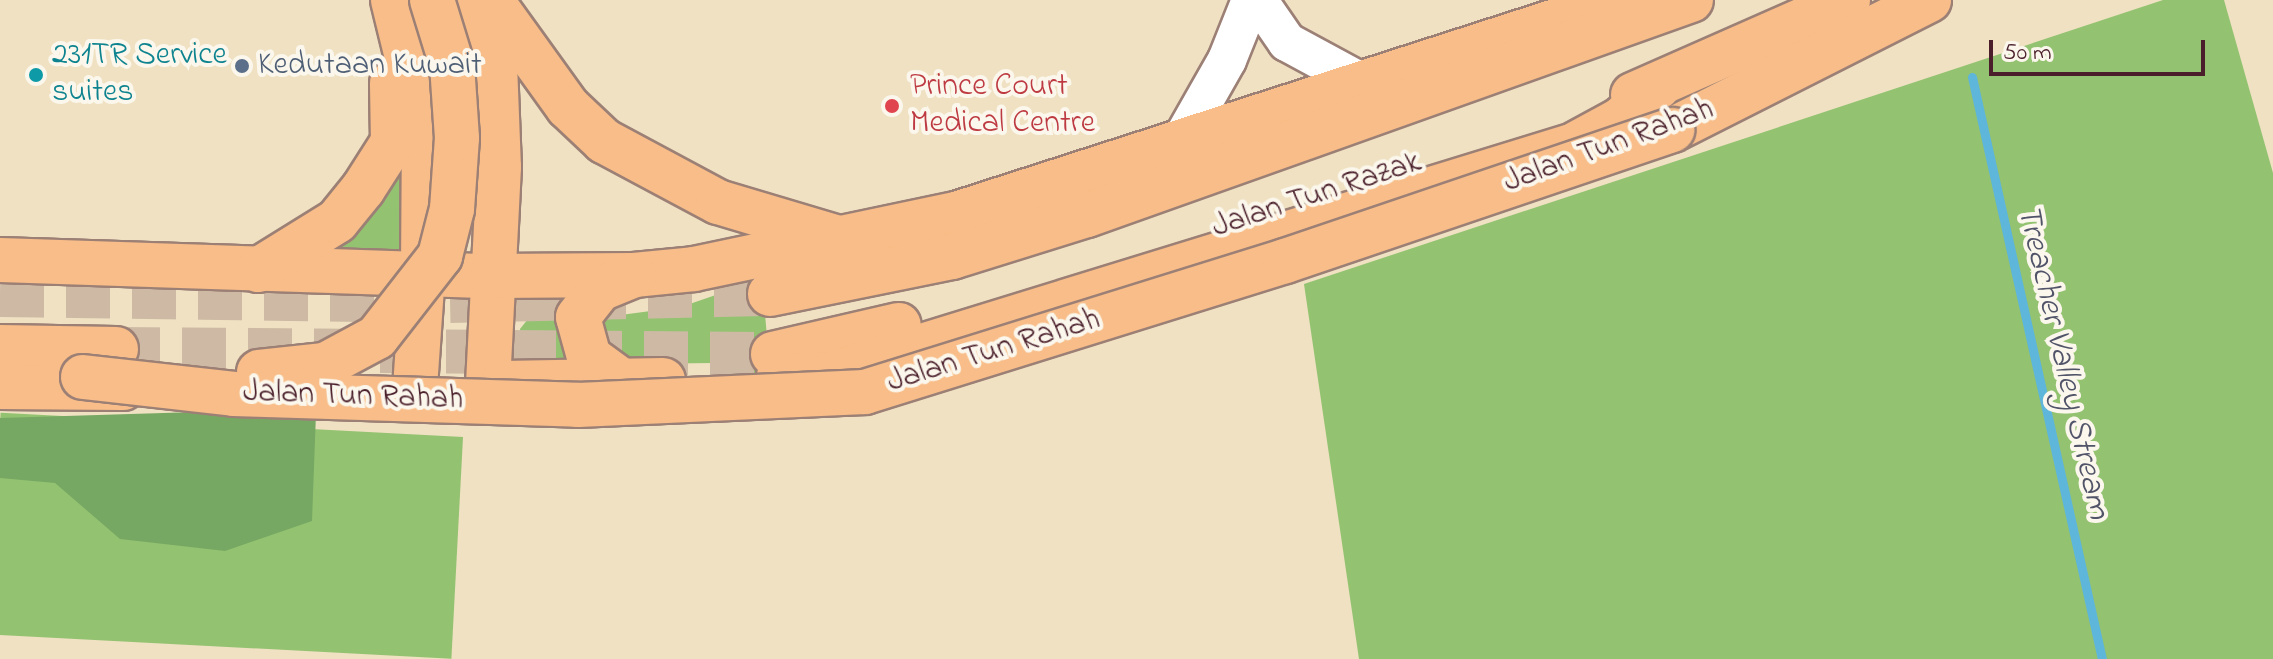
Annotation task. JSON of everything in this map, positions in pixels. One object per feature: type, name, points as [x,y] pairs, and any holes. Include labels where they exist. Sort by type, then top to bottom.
[{"type":"main road","points":[[258,270],[337,221],[393,142],[393,0]]},
{"type":"main road","points":[[393,0],[424,127],[423,273],[415,387]]},
{"type":"main road","points":[[83,377],[217,377],[325,365],[377,337],[396,318],[440,256],[452,209],[457,138],[452,65],[432,0]]},
{"type":"main road","points":[[473,0],[495,64],[499,167],[488,384]]},
{"type":"main road","points":[[491,0],[568,107],[604,141],[718,202],[844,239]]},
{"type":"main road","points":[[0,260],[492,276],[634,275],[844,239],[956,214],[1544,21],[1621,0]]},
{"type":"main road","name":"Jalan Tun Razak","points":[[770,294],[952,257],[1087,215],[1691,0]]},
{"type":"main road","name":"Jalan Tun Razak","points":[[773,354],[961,310],[1659,86],[1848,0]]},
{"type":"main road","name":"Jalan Tun Rahah","points":[[0,374],[83,377],[234,394],[578,405],[865,392],[1285,261],[1672,130],[1929,0]]},
{"type":"main road","points":[[0,387],[415,387],[831,374],[1574,145],[1620,120],[1659,86]]},
{"type":"main road","points":[[622,381],[589,357],[578,317],[600,289],[634,275]]},
{"type":"main road","points":[[0,347],[116,349]]},
{"type":"street","points":[[1181,141],[1227,60],[1251,0]]},
{"type":"street","points":[[1258,0],[1287,42],[1359,81]]},
{"type":"green space","points":[[2163,0],[2224,0],[2273,173],[2273,659],[1359,659],[1304,284]]},
{"type":"green space","points":[[402,154],[403,262],[335,256],[343,235]]},
{"type":"green space","points":[[762,279],[771,384],[748,384],[729,365],[630,364],[601,339],[602,323],[613,316],[681,307]]},
{"type":"green space","points":[[567,311],[571,365],[537,365],[522,345],[520,329],[532,314]]},
{"type":"green space","points":[[229,411],[316,413],[312,521],[225,551],[120,539],[55,483],[0,478],[0,418]]},
{"type":"green space","points":[[1,413],[463,437],[451,659],[0,635]]},
{"type":"waterway","name":"Treacher Valley Stream","points":[[1972,77],[2102,659]]},
{"type":"tunnel","points":[[0,295],[450,301],[770,294]]},
{"type":"tunnel","points":[[116,349],[773,354]]},
{"type":"place","name":"Kedutaan Kuwait","points":[[242,66]]},
{"type":"place","name":"231TR Service suites","points":[[36,75]]},
{"type":"place","name":"Prince Court Medical Centre","points":[[892,106]]}]
